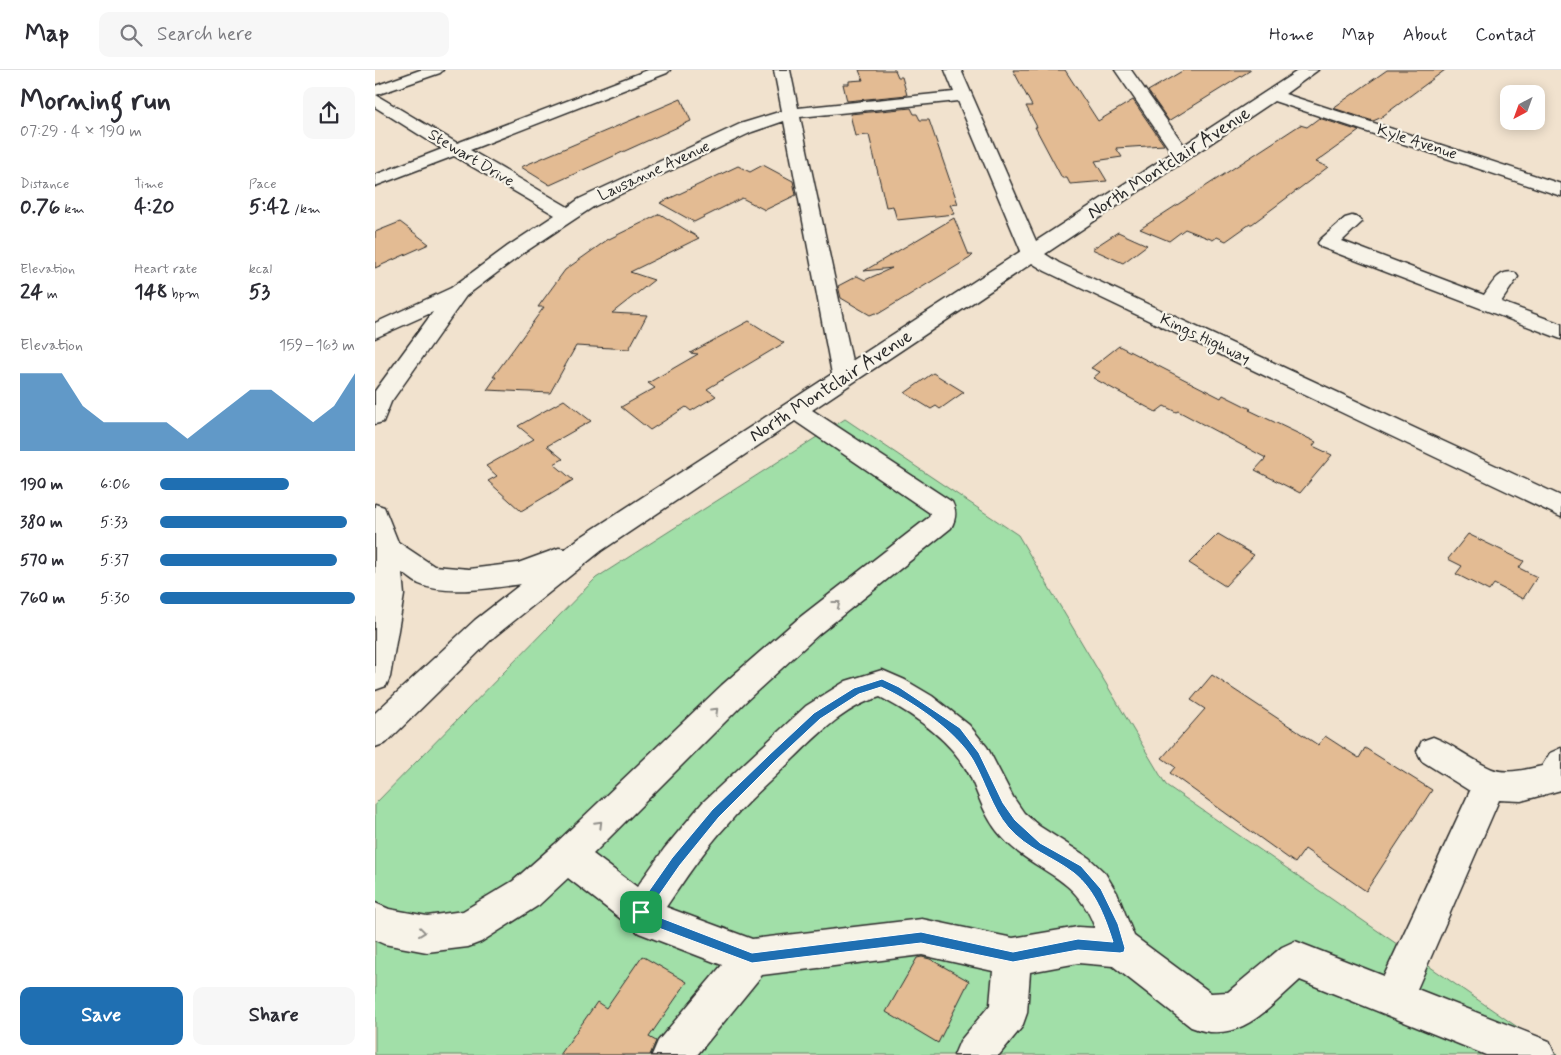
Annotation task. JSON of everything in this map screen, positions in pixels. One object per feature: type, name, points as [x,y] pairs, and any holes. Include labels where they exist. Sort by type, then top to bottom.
[{"type":"street","points":[[375,91],[435,70]]},
{"type":"street","points":[[375,181],[661,70]]},
{"type":"street","points":[[782,70],[844,378]]},
{"type":"street","points":[[953,70],[1032,254]]},
{"type":"street","points":[[1123,70],[1181,154]]},
{"type":"street","name":"North Montclair Avenue","points":[[375,733],[485,628],[591,544],[1310,70]]},
{"type":"street","name":"Kyle Avenue","points":[[1273,95],[1561,190]]},
{"type":"street","name":"Lausanne Avenue","points":[[375,331],[458,292],[567,214],[612,189],[746,128],[790,113],[964,96]]},
{"type":"street","name":"Stewart Drive","points":[[375,100],[455,150],[567,214]]},
{"type":"street","points":[[1351,222],[1328,243],[1561,332]]},
{"type":"street","name":"Kings Highway","points":[[1032,254],[1061,271],[1561,507]]},
{"type":"street","points":[[1489,303],[1508,277]]},
{"type":"street","points":[[377,406],[458,292]]},
{"type":"street","points":[[375,921],[384,926],[427,934],[468,929],[526,893],[567,856],[733,694],[802,632],[941,521],[943,509],[795,410]]},
{"type":"street","points":[[375,514],[387,548],[389,595],[375,677]]},
{"type":"street","points":[[387,548],[428,576],[469,580],[521,574],[591,544]]},
{"type":"street","points":[[641,912],[676,862],[715,813],[772,758],[817,716],[857,690],[882,683],[896,690],[957,731],[976,756],[1000,806],[1012,824],[1037,846],[1077,870],[1098,892],[1113,924],[1120,948]]},
{"type":"street","points":[[1433,751],[1489,785],[1521,786],[1553,778],[1561,763]]},
{"type":"street","points":[[1395,998],[1489,785]]},
{"type":"street","points":[[567,856],[652,920],[752,958],[921,938],[1013,957],[1078,945],[1120,948],[1205,1013],[1235,1011],[1295,960],[1535,1055]]},
{"type":"street","points":[[974,1055],[1008,1013],[1013,957]]},
{"type":"street","points":[[672,1055],[752,958]]},
{"type":"green space","points":[[845,419],[1018,535],[1166,785],[1558,1055],[375,1055],[375,804],[596,578]]},
{"type":"building","points":[[859,70],[895,70],[898,77],[902,77],[907,95],[847,101],[843,84],[849,84],[849,81],[863,80]]},
{"type":"building","points":[[1013,70],[1065,70],[1098,121],[1133,100],[1164,145],[1116,148],[1122,157],[1095,161],[1107,181],[1070,184],[1067,178],[1062,178],[1035,127],[1037,127],[1026,106],[1032,106]]},
{"type":"building","points":[[1184,70],[1251,70],[1169,121],[1148,91]]},
{"type":"building","points":[[1387,70],[1445,70],[1380,118],[1373,121],[1333,108]]},
{"type":"building","points":[[681,99],[691,121],[550,185],[521,167]]},
{"type":"building","points":[[911,108],[920,120],[929,120],[958,204],[950,205],[955,214],[897,220],[893,206],[886,207],[869,135],[855,136],[850,114]]},
{"type":"building","points":[[1319,118],[1359,131],[1316,162],[1328,167],[1252,224],[1226,241],[1217,237],[1213,240],[1185,229],[1169,241],[1140,229],[1300,125],[1307,127]]},
{"type":"building","points":[[763,165],[793,181],[796,195],[765,210],[742,198],[694,222],[660,203],[738,166],[750,172]]},
{"type":"building","points":[[660,214],[699,238],[630,272],[654,280],[612,313],[647,315],[629,349],[576,346],[550,393],[487,390],[496,377],[493,377],[544,307],[538,307],[565,270],[607,240]]},
{"type":"building","points":[[954,218],[969,255],[973,255],[970,258],[878,314],[870,315],[841,298],[838,286],[857,276],[865,280],[892,268],[864,271]]},
{"type":"building","points":[[400,222],[429,244],[375,268],[375,232]]},
{"type":"building","points":[[1118,232],[1147,245],[1123,263],[1092,249]]},
{"type":"building","points":[[749,321],[784,343],[707,389],[716,396],[691,411],[686,407],[650,430],[621,407],[655,388],[648,383],[698,354],[690,353]]},
{"type":"building","points":[[1119,346],[1221,398],[1223,395],[1251,409],[1249,410],[1316,442],[1313,446],[1332,455],[1300,493],[1255,470],[1266,458],[1178,411],[1176,412],[1164,406],[1156,412],[1093,378],[1100,372],[1091,368]]},
{"type":"building","points":[[933,373],[964,392],[940,409],[936,406],[931,409],[905,393]]},
{"type":"building","points":[[564,400],[591,421],[547,446],[563,459],[554,464],[573,480],[521,511],[488,481],[497,476],[486,466],[534,439],[518,426]]},
{"type":"building","points":[[1218,534],[1254,555],[1225,586],[1189,563]]},
{"type":"building","points":[[1468,534],[1524,561],[1519,568],[1537,577],[1523,599],[1494,584],[1489,591],[1456,574],[1462,566],[1448,559]]},
{"type":"building","points":[[1212,675],[1318,745],[1325,736],[1359,758],[1365,748],[1432,790],[1366,891],[1305,849],[1295,863],[1170,773],[1175,767],[1162,758],[1205,709],[1191,700]]},
{"type":"building","points":[[642,956],[687,982],[649,1037],[656,1041],[650,1055],[560,1055],[597,1002],[606,1008]]},
{"type":"building","points":[[917,958],[930,959],[969,981],[938,1043],[886,1012]]},
{"type":"route","points":[[882,683],[896,690],[957,731],[976,756],[1000,806],[1012,824],[1037,846],[1077,870],[1098,892],[1113,924],[1120,948],[1078,945],[1013,957],[921,938],[752,958],[652,920],[641,912],[676,862],[715,813],[772,758],[817,716],[857,690],[882,683]]}]
